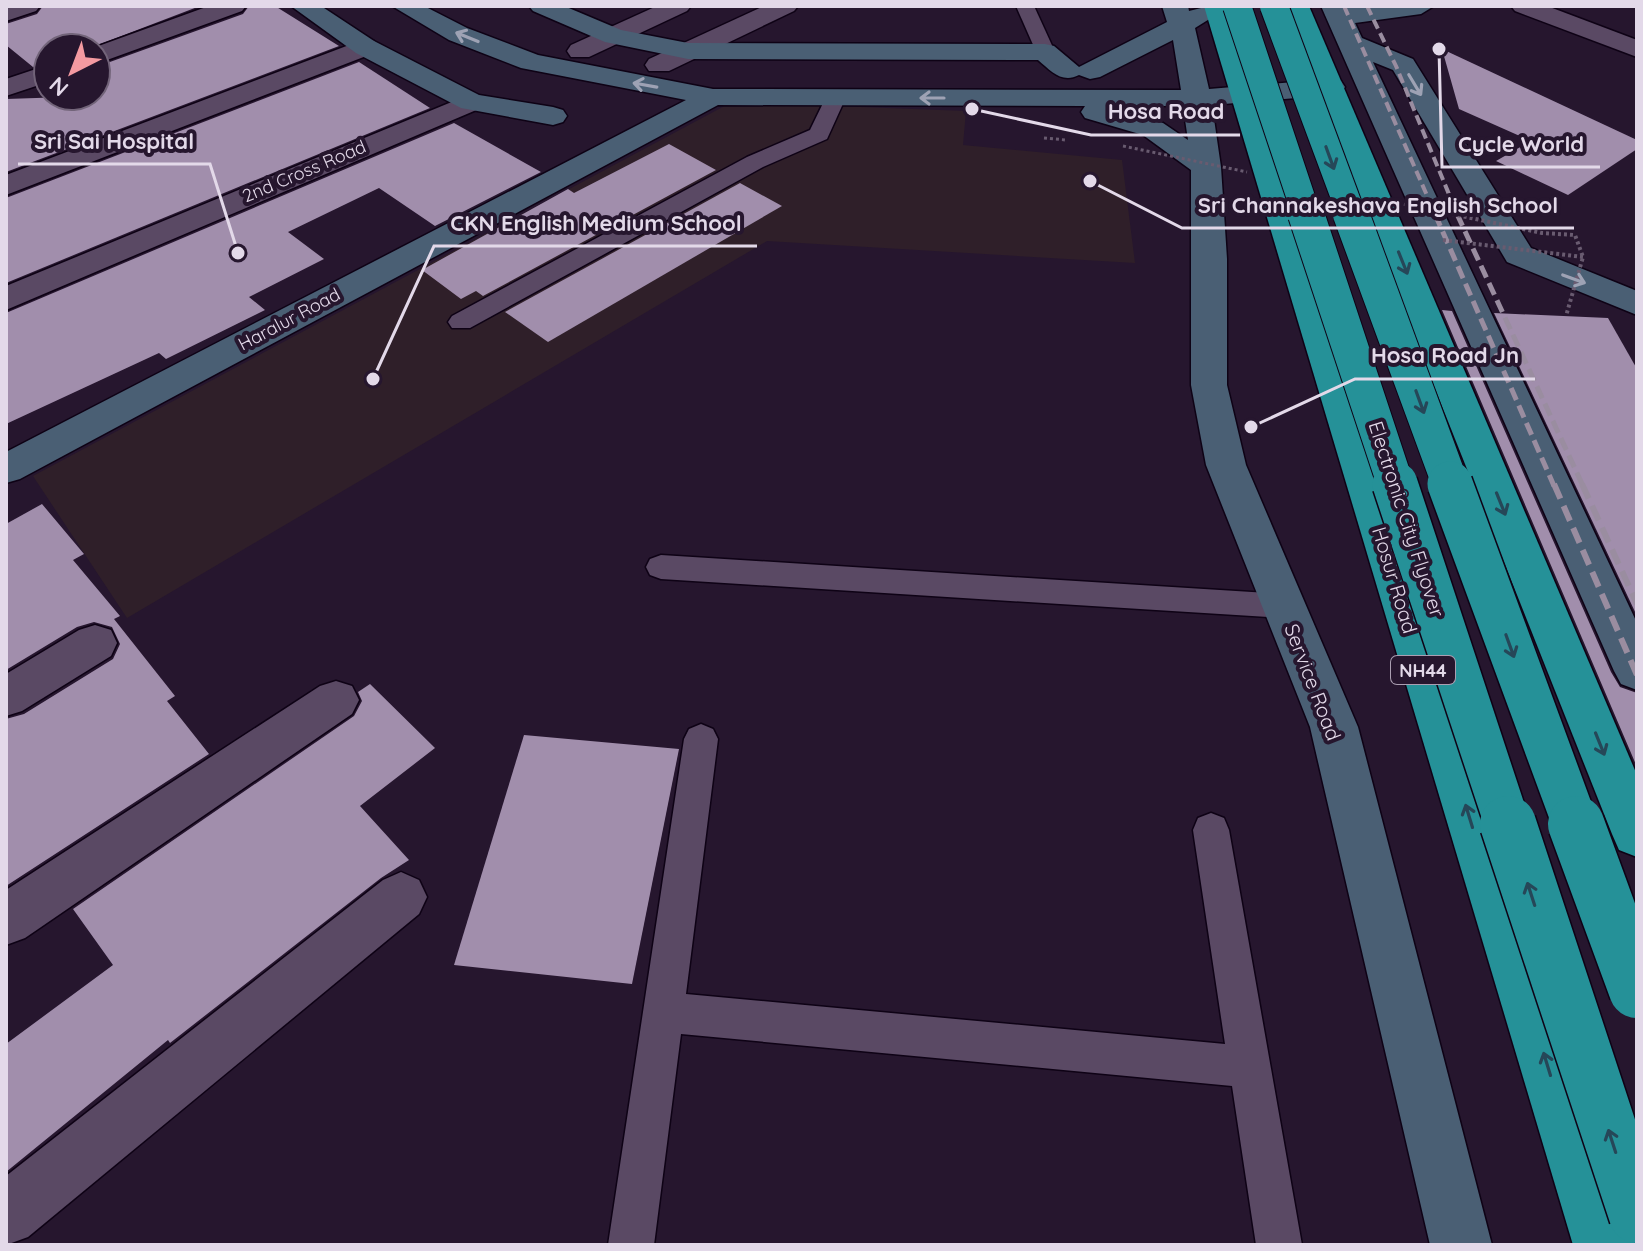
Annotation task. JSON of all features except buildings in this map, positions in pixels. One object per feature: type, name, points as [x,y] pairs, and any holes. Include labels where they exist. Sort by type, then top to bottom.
[{"type":"highway","name":"Hosur Road","points":[[1217,6],[1604,1245]]},
{"type":"highway","name":"Electronic City Flyover","points":[[1237,6],[1637,1215]]},
{"type":"highway","points":[[1274,6],[1637,990]]},
{"type":"highway","points":[[1296,6],[1637,834]]},
{"type":"street","points":[[6,13],[27,6]]},
{"type":"street","points":[[112,50],[233,6]]},
{"type":"street","points":[[304,6],[365,47],[471,102],[553,116]]},
{"type":"street","points":[[405,6],[458,34],[531,62],[570,60],[659,65],[729,77],[1191,69],[1239,81]]},
{"type":"street","points":[[542,6],[614,36],[688,51],[1045,52],[1079,71]]},
{"type":"street","points":[[572,169],[553,116],[553,82],[570,60],[678,6]]},
{"type":"street","points":[[659,65],[785,6]]},
{"type":"street","points":[[1079,71],[1179,16],[1217,6]]},
{"type":"street","points":[[1348,35],[1421,6]]},
{"type":"street","points":[[1524,6],[1637,49]]},
{"type":"street","name":"Service Road","points":[[1179,16],[1190,52],[1206,167],[1210,259],[1209,385],[1226,465],[1334,727],[1461,1245]]},
{"type":"street","points":[[528,34],[570,60],[713,97],[1197,98],[1239,81],[1324,74]]},
{"type":"street","points":[[1348,35],[1637,671]]},
{"type":"street","points":[[1348,35],[1403,65],[1519,255],[1637,304]]},
{"type":"street","points":[[6,186],[365,47]]},
{"type":"street","points":[[6,88],[32,79]]},
{"type":"street","name":"Haralur Road","points":[[6,469],[713,97]]},
{"type":"street","points":[[1038,98],[1153,129],[1206,167]]},
{"type":"street","name":"2nd Cross Road","points":[[6,299],[471,102]]},
{"type":"street","points":[[6,697],[95,643]]},
{"type":"street","points":[[6,920],[336,700]]},
{"type":"street","points":[[6,1215],[401,897]]},
{"type":"lane","points":[[1025,6],[1045,52]]},
{"type":"lane","points":[[461,322],[755,162],[819,134],[836,97]]},
{"type":"lane","points":[[661,567],[1283,606]]},
{"type":"lane","points":[[631,1245],[701,739]]},
{"type":"lane","points":[[1211,830],[1279,1245]]},
{"type":"lane","points":[[663,1012],[1250,1067]]},
{"type":"path","points":[[1443,240],[1583,257]]},
{"type":"shaded area","points":[[732,102],[966,111],[963,145],[1122,160],[1135,263],[767,241],[127,618],[33,476]]},
{"type":"railway","points":[[1344,6],[1436,216]]},
{"type":"railway","points":[[1367,6],[1396,66],[1458,216]]},
{"type":"railway","points":[[1435,214],[1554,486]]},
{"type":"railway","points":[[1457,214],[1583,486]]},
{"type":"railway","points":[[1554,484],[1637,675]]},
{"type":"railway","points":[[1582,484],[1637,604]]},
{"type":"place","name":"Cycle World","points":[[1439,49]]},
{"type":"place","name":"Hosa Road","points":[[972,109]]},
{"type":"place","name":"Sri Channakeshava English School","points":[[1090,181]]},
{"type":"place","name":"Sri Sai Hospital","points":[[238,253]]},
{"type":"place","name":"CKN English Medium School","points":[[373,379]]},
{"type":"place","name":"Hosa Road Jn","points":[[1251,427]]}]
